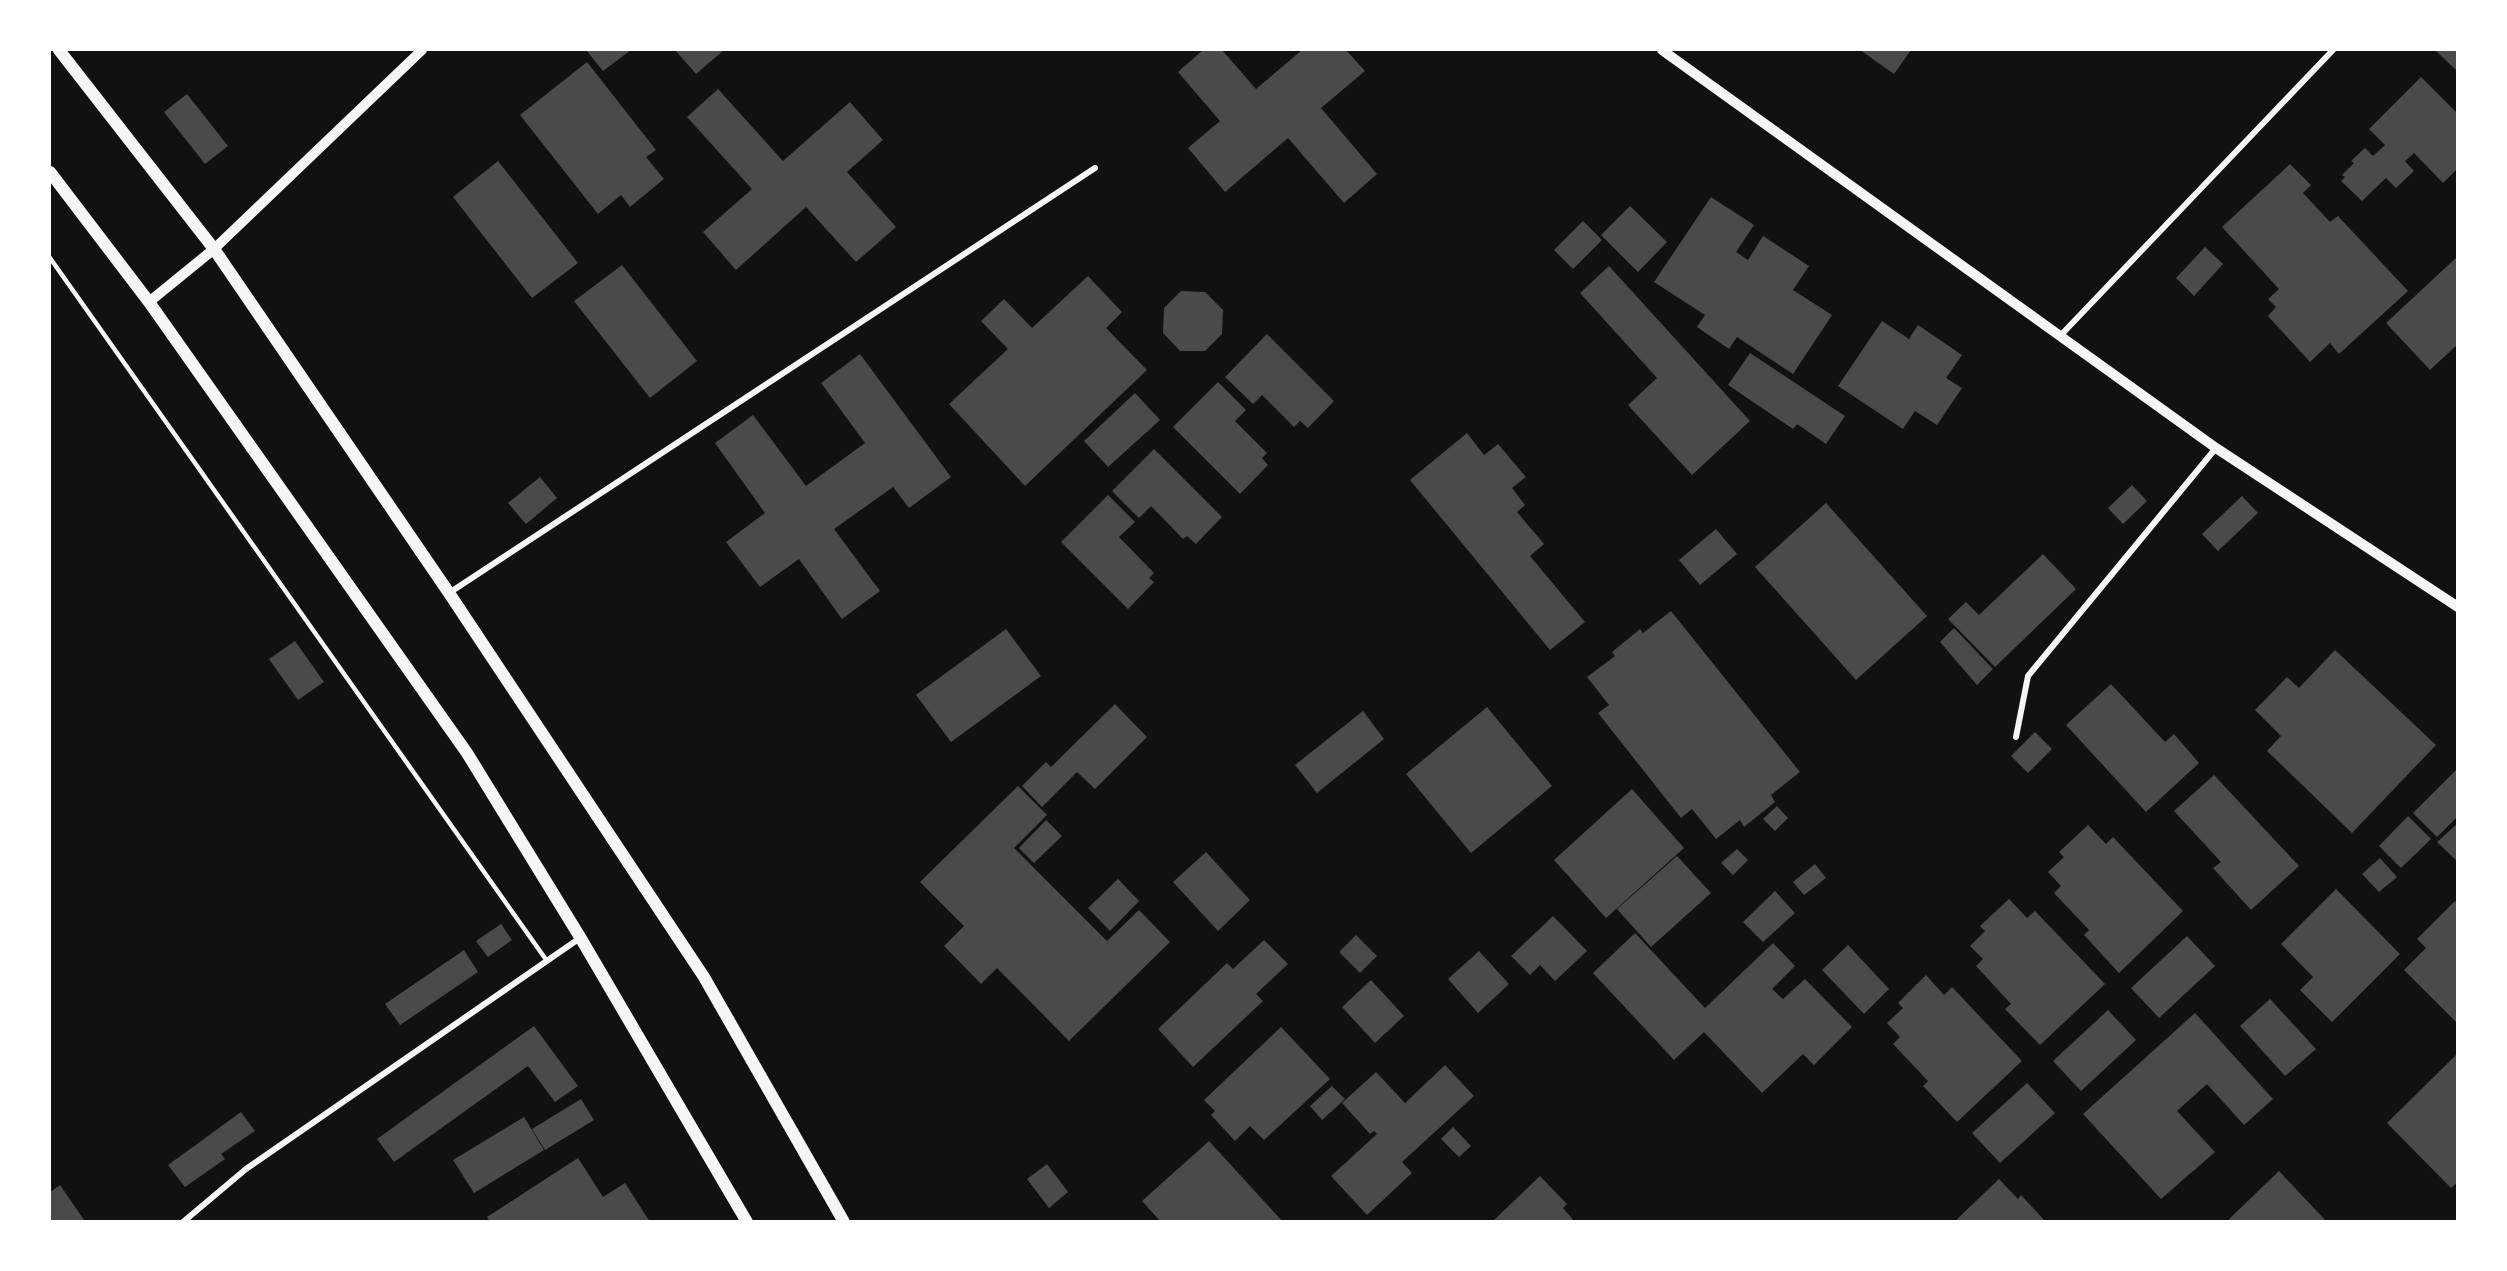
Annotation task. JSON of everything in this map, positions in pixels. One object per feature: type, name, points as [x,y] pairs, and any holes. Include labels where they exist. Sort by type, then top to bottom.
[{"type":"main road","points":[[59,50],[214,249],[449,593],[704,977],[844,1221]]},
{"type":"main road","points":[[50,172],[149,302],[467,753],[580,937],[747,1221]]},
{"type":"street","points":[[149,302],[214,249],[422,50]]},
{"type":"street","points":[[1662,50],[2216,448],[2457,607]]},
{"type":"street","points":[[2060,336],[2333,50]]},
{"type":"street","points":[[449,593],[1095,168]]},
{"type":"street","points":[[2016,737],[2028,676],[2216,448]]},
{"type":"street","points":[[183,1221],[246,1168],[580,937]]},
{"type":"lane","points":[[50,258],[547,961]]},
{"type":"building","points":[[586,50],[631,50],[603,71]]},
{"type":"building","points":[[675,50],[724,50],[696,74]]},
{"type":"building","points":[[1203,50],[1222,50],[1256,89],[1302,50],[1346,50],[1365,71],[1321,108],[1377,174],[1344,203],[1288,138],[1225,192],[1188,148],[1220,121],[1178,72]]},
{"type":"building","points":[[1860,50],[1911,50],[1894,74]]},
{"type":"building","points":[[2435,50],[2458,50],[2458,72]]},
{"type":"building","points":[[587,62],[656,150],[646,157],[664,179],[630,207],[621,195],[598,214],[520,115]]},
{"type":"building","points":[[2421,77],[2458,114],[2458,168],[2443,183],[2414,153],[2405,161],[2414,171],[2396,188],[2386,178],[2362,201],[2341,181],[2345,177],[2342,175],[2354,163],[2351,161],[2365,148],[2373,156],[2385,145],[2369,129]]},
{"type":"building","points":[[718,89],[783,161],[850,102],[883,140],[847,172],[896,227],[856,262],[806,207],[736,270],[703,232],[752,189],[687,117]]},
{"type":"building","points":[[187,94],[228,146],[205,164],[164,112]]},
{"type":"building","points":[[498,161],[578,263],[532,298],[453,197]]},
{"type":"building","points":[[2290,164],[2311,185],[2303,193],[2330,222],[2338,216],[2408,291],[2339,354],[2330,343],[2310,362],[2268,316],[2276,307],[2268,299],[2279,289],[2222,227]]},
{"type":"building","points":[[1711,197],[1754,225],[1736,252],[1748,260],[1763,236],[1809,266],[1793,290],[1832,315],[1793,374],[1737,337],[1729,349],[1697,327],[1705,315],[1654,282]]},
{"type":"building","points":[[1630,206],[1667,242],[1638,272],[1601,235]]},
{"type":"building","points":[[1583,221],[1602,240],[1573,269],[1554,250]]},
{"type":"building","points":[[2205,247],[2223,264],[2194,296],[2176,278]]},
{"type":"building","points":[[2458,256],[2458,344],[2430,370],[2386,323]]},
{"type":"building","points":[[622,265],[697,361],[650,398],[574,301]]},
{"type":"building","points":[[1609,266],[1750,421],[1692,475],[1628,405],[1657,378],[1580,293]]},
{"type":"building","points":[[1088,276],[1122,312],[1106,328],[1147,370],[1025,486],[949,404],[1008,349],[981,321],[1004,299],[1032,328]]},
{"type":"building","points":[[1181,291],[1205,292],[1223,310],[1222,334],[1205,351],[1180,351],[1163,333],[1164,308]]},
{"type":"building","points":[[1882,321],[1909,339],[1918,325],[1962,355],[1946,378],[1962,388],[1937,425],[1915,411],[1903,429],[1838,386]]},
{"type":"building","points":[[1267,334],[1334,401],[1308,428],[1300,421],[1294,427],[1262,395],[1253,404],[1225,377]]},
{"type":"building","points":[[1750,353],[1845,416],[1826,444],[1797,424],[1793,429],[1728,385]]},
{"type":"building","points":[[860,354],[951,477],[909,508],[893,487],[834,529],[880,591],[842,619],[799,559],[760,587],[726,542],[765,513],[715,443],[753,415],[806,486],[865,443],[821,383]]},
{"type":"building","points":[[1218,382],[1246,410],[1235,421],[1267,453],[1262,458],[1268,465],[1240,494],[1173,427]]},
{"type":"building","points":[[1135,393],[1160,420],[1108,467],[1084,441]]},
{"type":"building","points":[[1467,433],[1484,455],[1498,444],[1526,477],[1512,488],[1525,505],[1517,512],[1544,544],[1530,556],[1585,622],[1550,650],[1410,480]]},
{"type":"building","points":[[1154,449],[1222,517],[1196,544],[1187,536],[1183,539],[1151,506],[1139,518],[1112,491]]},
{"type":"building","points":[[540,477],[557,498],[526,524],[508,503]]},
{"type":"building","points":[[2132,485],[2147,501],[2123,524],[2108,508]]},
{"type":"building","points":[[1108,495],[1135,522],[1119,537],[1154,573],[1149,578],[1154,582],[1128,609],[1061,542]]},
{"type":"building","points":[[2242,496],[2258,513],[2218,551],[2202,534]]},
{"type":"building","points":[[1826,503],[1927,616],[1856,680],[1755,567]]},
{"type":"building","points":[[1716,529],[1737,554],[1700,585],[1679,560]]},
{"type":"building","points":[[2043,554],[2076,589],[1995,667],[1948,619],[1966,602],[1979,615]]},
{"type":"building","points":[[1671,611],[1800,772],[1771,795],[1775,802],[1744,827],[1740,820],[1716,839],[1692,809],[1681,818],[1598,713],[1609,705],[1587,677],[1615,656],[1612,652],[1640,629],[1643,633]]},
{"type":"building","points":[[1954,628],[1993,669],[1977,685],[1940,642]]},
{"type":"building","points":[[1006,629],[1041,676],[951,742],[916,695]]},
{"type":"building","points":[[295,641],[324,682],[298,700],[269,659]]},
{"type":"building","points":[[2335,650],[2436,745],[2352,833],[2267,751],[2281,736],[2255,710],[2287,677],[2299,688]]},
{"type":"building","points":[[2111,684],[2165,742],[2174,734],[2199,763],[2146,812],[2066,725]]},
{"type":"building","points":[[1115,704],[1147,737],[1095,789],[1077,772],[1042,807],[1022,786],[1046,762],[1051,767]]},
{"type":"building","points":[[1487,707],[1552,786],[1471,853],[1406,774]]},
{"type":"building","points":[[1363,711],[1384,739],[1317,793],[1295,765]]},
{"type":"building","points":[[2035,732],[2052,749],[2028,773],[2011,756]]},
{"type":"building","points":[[2458,768],[2458,816],[2437,837],[2413,813]]},
{"type":"building","points":[[2214,775],[2299,866],[2251,910],[2213,868],[2221,862],[2174,811]]},
{"type":"building","points":[[1018,786],[1047,815],[1014,848],[1107,941],[1139,910],[1170,942],[1069,1041],[997,968],[981,984],[944,946],[964,926],[920,882]]},
{"type":"building","points":[[1632,789],[1684,848],[1606,918],[1554,860]]},
{"type":"building","points":[[1777,806],[1788,818],[1775,831],[1763,819]]},
{"type":"building","points":[[2408,816],[2431,839],[2401,868],[2379,846]]},
{"type":"building","points":[[1046,820],[1062,836],[1034,863],[1019,848]]},
{"type":"building","points":[[2458,823],[2458,862],[2437,842]]},
{"type":"building","points":[[2088,825],[2106,844],[2113,837],[2183,911],[2119,973],[2084,935],[2089,930],[2054,893],[2061,886],[2048,872],[2064,857],[2059,852]]},
{"type":"building","points":[[1737,849],[1748,860],[1733,875],[1721,863]]},
{"type":"building","points":[[1206,852],[1250,900],[1218,931],[1173,882]]},
{"type":"building","points":[[1677,856],[1711,893],[1651,947],[1617,909]]},
{"type":"building","points":[[2380,858],[2397,877],[2379,892],[2362,874]]},
{"type":"building","points":[[1815,864],[1826,878],[1804,895],[1793,882]]},
{"type":"building","points":[[1118,879],[1139,901],[1110,931],[1088,908]]},
{"type":"building","points":[[2336,889],[2400,954],[2332,1022],[2300,990],[2313,977],[2281,944]]},
{"type":"building","points":[[1775,891],[1795,913],[1763,942],[1743,922]]},
{"type":"building","points":[[2009,899],[2027,918],[2035,911],[2105,984],[2040,1045],[2005,1009],[2011,1004],[1976,966],[1983,959],[1970,946],[1985,931],[1980,926]]},
{"type":"building","points":[[2455,901],[2458,904],[2458,1024],[2404,970],[2426,948],[2417,939]]},
{"type":"building","points":[[1553,916],[1587,951],[1555,981],[1540,965],[1530,975],[1511,956]]},
{"type":"building","points":[[501,924],[512,940],[488,957],[476,941]]},
{"type":"building","points":[[1635,933],[1705,1008],[1773,943],[1795,966],[1772,989],[1783,999],[1805,979],[1852,1027],[1814,1065],[1803,1054],[1762,1093],[1704,1032],[1674,1060],[1593,973]]},
{"type":"building","points":[[1356,935],[1377,956],[1360,973],[1339,952]]},
{"type":"building","points":[[2187,936],[2215,966],[2159,1018],[2131,988]]},
{"type":"building","points":[[1264,940],[1288,964],[1256,994],[1263,1001],[1193,1067],[1158,1029],[1227,963],[1233,969]]},
{"type":"building","points":[[1848,945],[1889,989],[1864,1014],[1822,970]]},
{"type":"building","points":[[464,950],[478,972],[400,1025],[385,1004]]},
{"type":"building","points":[[1479,951],[1509,984],[1478,1013],[1448,979]]},
{"type":"building","points":[[1926,975],[1944,995],[1952,987],[2022,1061],[1957,1122],[1923,1086],[1928,1081],[1893,1044],[1900,1037],[1887,1023],[1903,1008],[1898,1003]]},
{"type":"building","points":[[1371,980],[1404,1016],[1375,1043],[1342,1007]]},
{"type":"building","points":[[2270,999],[2316,1049],[2285,1076],[2240,1026]]},
{"type":"building","points":[[2108,1010],[2136,1040],[2081,1091],[2053,1061]]},
{"type":"building","points":[[2195,1013],[2273,1099],[2244,1125],[2207,1084],[2177,1111],[2215,1152],[2161,1199],[2083,1114]]},
{"type":"building","points":[[534,1026],[578,1086],[555,1102],[528,1066],[394,1162],[377,1139]]},
{"type":"building","points":[[1281,1027],[1330,1079],[1264,1140],[1250,1126],[1235,1141],[1211,1115],[1215,1111],[1204,1100]]},
{"type":"building","points":[[2458,1053],[2458,1182],[2451,1188],[2387,1123]]},
{"type":"building","points":[[1445,1065],[1474,1096],[1402,1162],[1412,1173],[1367,1215],[1331,1176],[1377,1134],[1374,1131],[1370,1134],[1342,1103],[1376,1072],[1405,1103]]},
{"type":"building","points":[[2027,1083],[2055,1113],[2000,1163],[1972,1133]]},
{"type":"building","points":[[1332,1086],[1345,1099],[1322,1120],[1310,1106]]},
{"type":"building","points":[[581,1099],[594,1120],[545,1150],[532,1129]]},
{"type":"building","points":[[241,1112],[255,1131],[221,1154],[225,1159],[185,1187],[168,1165]]},
{"type":"building","points":[[524,1117],[544,1150],[474,1193],[453,1160]]},
{"type":"building","points":[[1453,1127],[1471,1146],[1459,1157],[1441,1139]]},
{"type":"building","points":[[1209,1141],[1283,1222],[1161,1222],[1142,1201]]},
{"type":"building","points":[[578,1158],[603,1197],[625,1183],[650,1222],[490,1222],[487,1217]]},
{"type":"building","points":[[1047,1164],[1068,1192],[1049,1208],[1027,1179]]},
{"type":"building","points":[[2279,1171],[2327,1222],[2226,1222]]},
{"type":"building","points":[[1540,1176],[1567,1204],[1563,1208],[1575,1222],[1492,1222]]},
{"type":"building","points":[[1999,1179],[2018,1199],[2021,1195],[2046,1222],[1954,1222]]},
{"type":"building","points":[[60,1185],[84,1220],[82,1222],[50,1222],[50,1192]]}]
